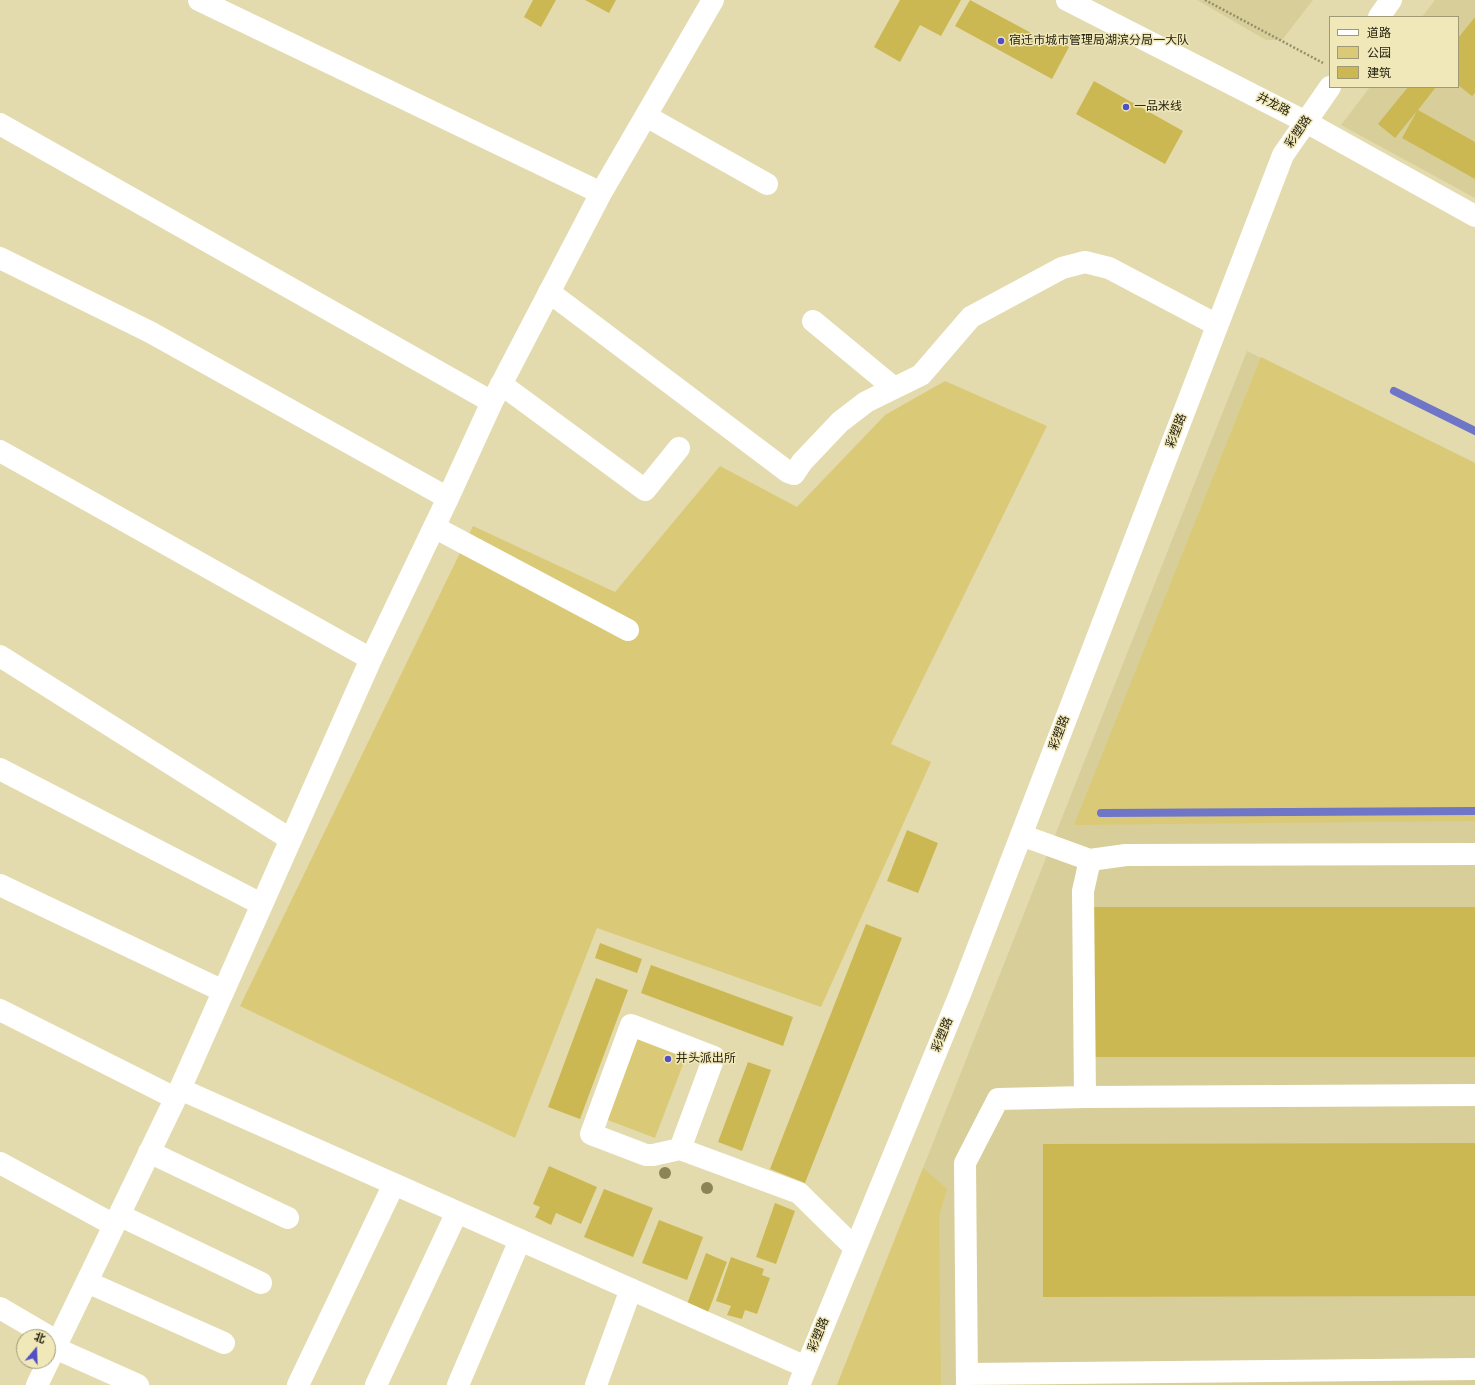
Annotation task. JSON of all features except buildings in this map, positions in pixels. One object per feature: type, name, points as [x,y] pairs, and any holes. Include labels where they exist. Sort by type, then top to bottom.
[{"type":"street","points":[[199,0],[601,193]]},
{"type":"street","points":[[38,1385],[178,1093],[371,659],[497,393],[601,193],[713,0]]},
{"type":"street","name":"井龙路","points":[[1067,0],[1306,122],[1475,216]]},
{"type":"street","points":[[1380,16],[1391,0]]},
{"type":"street","name":"彩塑路","points":[[802,1376],[960,994],[1283,155],[1329,88]]},
{"type":"street","points":[[646,116],[767,184]]},
{"type":"street","points":[[0,124],[497,393],[645,490],[679,448]]},
{"type":"street","points":[[0,258],[150,332],[448,498]]},
{"type":"street","points":[[549,292],[788,472],[794,474],[802,462],[840,422],[866,402],[921,375],[971,317],[1062,268],[1085,262],[1109,268],[1218,325]]},
{"type":"street","points":[[813,321],[894,388]]},
{"type":"street","points":[[0,451],[371,659]]},
{"type":"street","points":[[434,527],[628,630]]},
{"type":"street","points":[[0,656],[290,839]]},
{"type":"street","points":[[0,769],[262,904]]},
{"type":"street","points":[[1021,835],[1090,860],[1126,855],[1475,854]]},
{"type":"street","points":[[1085,1097],[1084,891],[1090,860]]},
{"type":"street","points":[[0,885],[223,991]]},
{"type":"street","points":[[0,1010],[178,1093],[394,1184],[631,1289],[802,1376]]},
{"type":"street","points":[[680,1149],[714,1056],[631,1025],[591,1134],[646,1155],[653,1155],[680,1149],[799,1193],[855,1248]]},
{"type":"street","points":[[1475,1095],[1085,1097],[998,1099],[965,1164],[967,1380],[1475,1369]]},
{"type":"street","points":[[149,1152],[288,1218]]},
{"type":"street","points":[[0,1163],[117,1220],[262,1283]]},
{"type":"street","points":[[298,1385],[394,1184]]},
{"type":"street","points":[[376,1385],[457,1212]]},
{"type":"street","points":[[458,1385],[520,1240]]},
{"type":"street","points":[[87,1282],[224,1343]]},
{"type":"street","points":[[596,1385],[631,1289]]},
{"type":"street","points":[[0,1308],[57,1345],[138,1385]]},
{"type":"path","points":[[1205,0],[1323,64]]},
{"type":"shaded area","points":[[1197,0],[1313,0],[1282,40],[1266,40]]},
{"type":"shaded area","points":[[1435,0],[1475,0],[1475,198],[1341,125],[1369,88],[1459,88],[1459,16],[1423,16]]},
{"type":"shaded area","points":[[1247,351],[1475,463],[1475,1385],[837,1385]]},
{"type":"green space","points":[[1261,357],[1475,463],[1475,821],[1074,825]]},
{"type":"green space","points":[[945,381],[1047,426],[891,744],[931,762],[821,1007],[597,928],[515,1138],[240,1006],[473,526],[615,592],[720,466],[797,507],[885,415]]},
{"type":"green space","points":[[637,1035],[687,1054],[655,1138],[605,1119]]},
{"type":"green space","points":[[923,1168],[947,1189],[939,1217],[941,1385],[837,1385]]},
{"type":"waterway","points":[[1394,391],[1475,431]]},
{"type":"waterway","points":[[1101,813],[1475,811]]},
{"type":"place","name":"宿迁市城市管理局湖滨分局一大队","points":[[1001,41]]},
{"type":"place","name":"一品米线","points":[[1126,107]]},
{"type":"place","name":"井头派出所","points":[[668,1059]]}]
